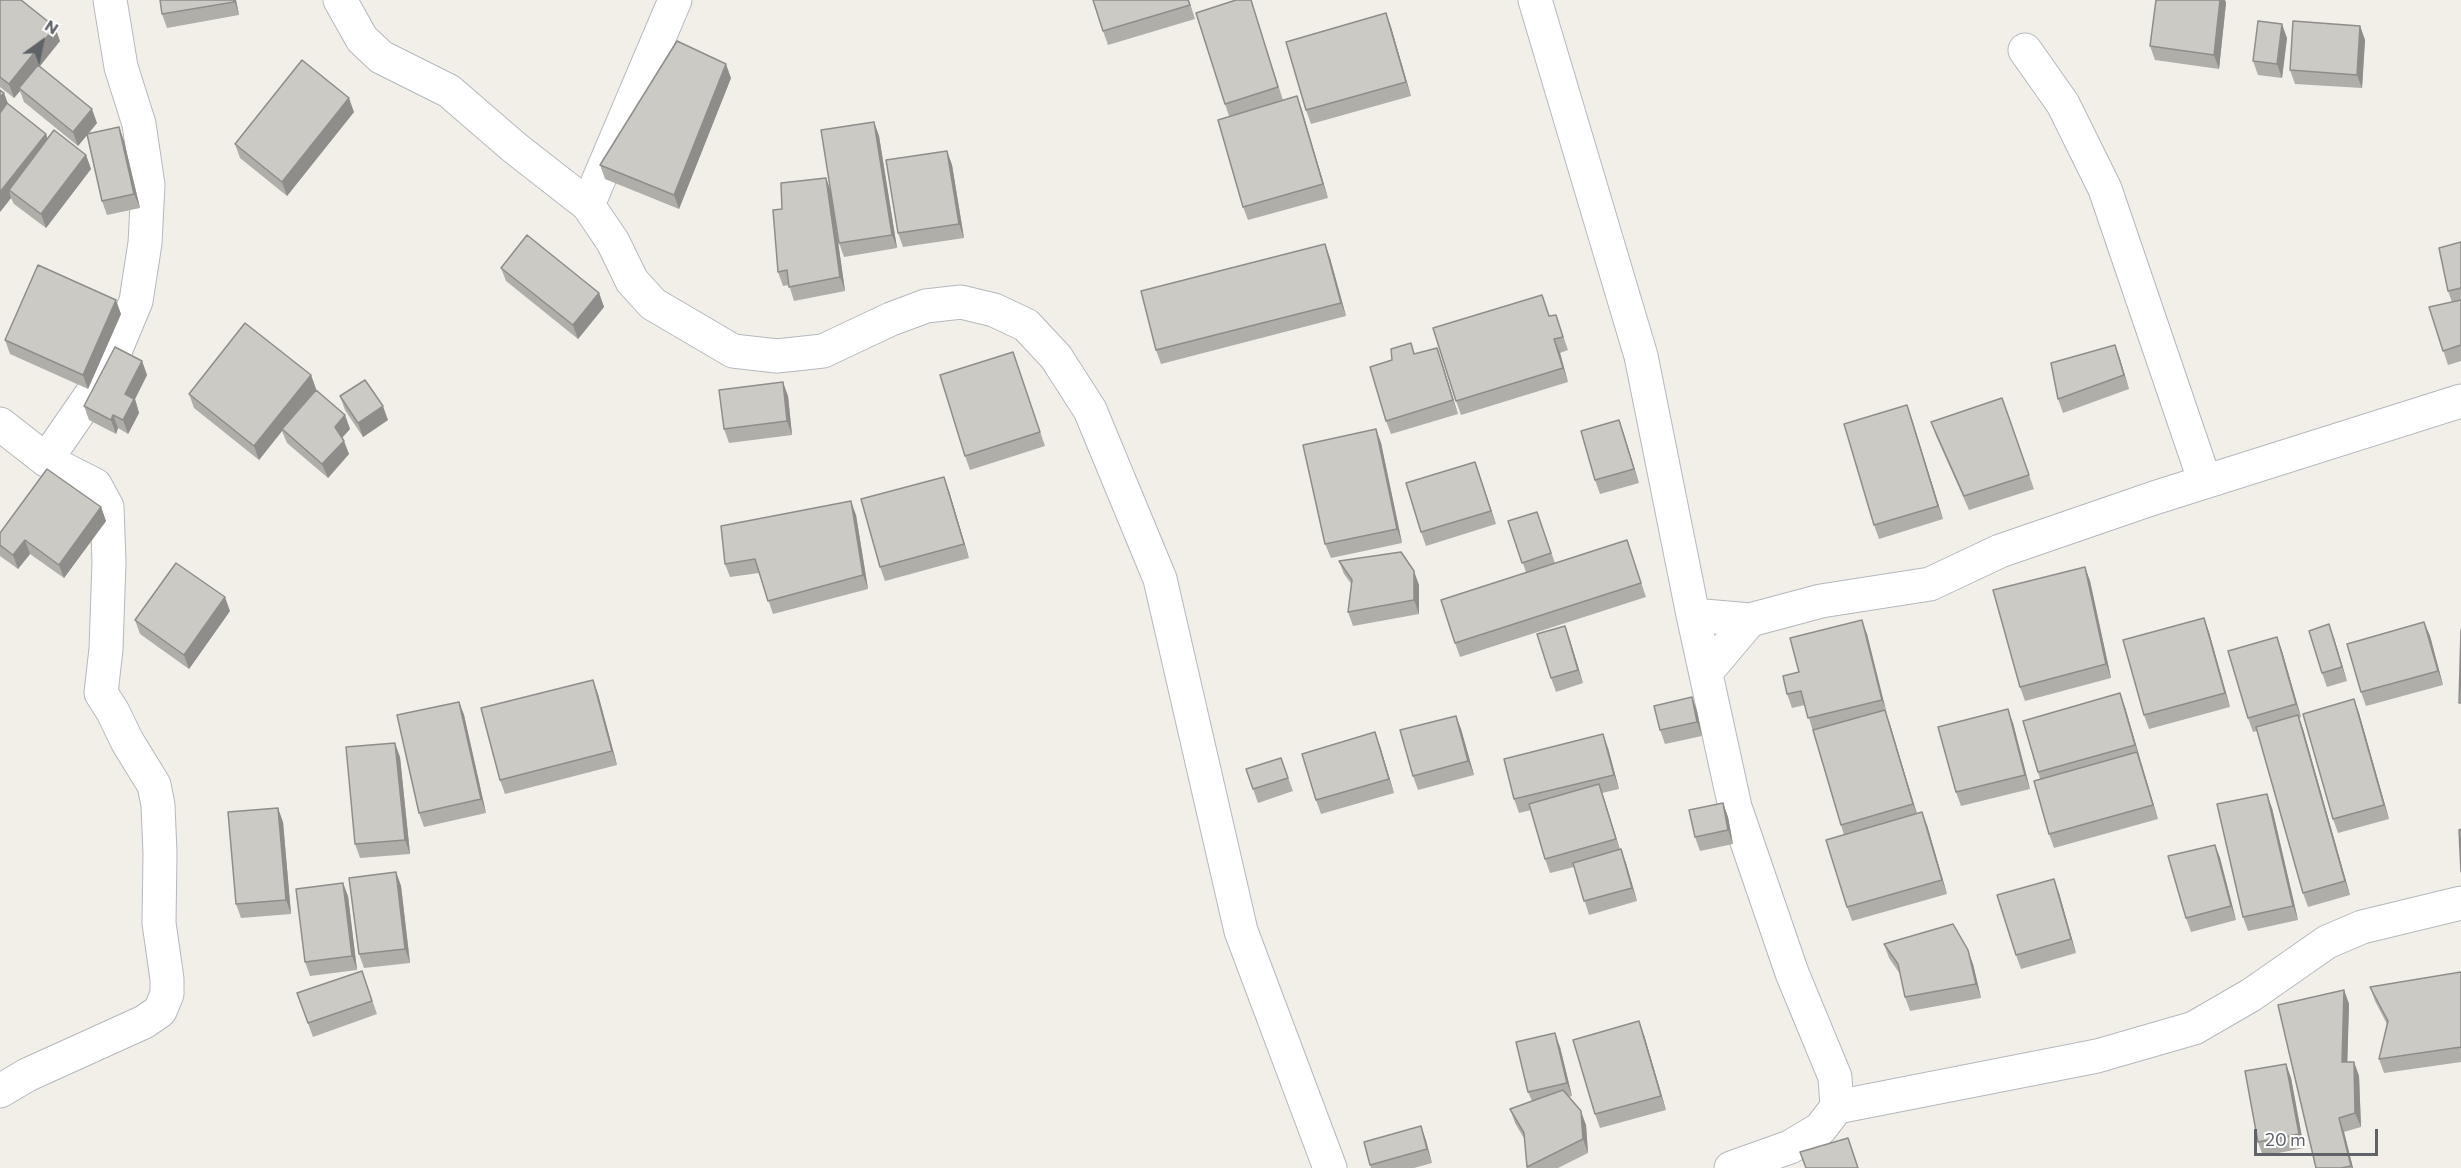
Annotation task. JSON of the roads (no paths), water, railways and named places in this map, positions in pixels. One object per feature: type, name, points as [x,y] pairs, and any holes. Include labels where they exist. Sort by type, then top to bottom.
[{"type":"street","points":[[46,460],[106,373],[136,301],[145,243],[148,185],[141,134],[122,67],[110,0]]},
{"type":"street","points":[[339,0],[362,39],[381,57],[449,91],[515,148],[588,205],[613,242],[632,281],[652,304],[733,351],[777,356],[823,351],[891,319],[926,306],[961,302],[994,310],[1026,325],[1056,357],[1090,410],[1160,579],[1241,931],[1330,1168]]},
{"type":"street","points":[[588,205],[675,0]]},
{"type":"street","points":[[1535,0],[1641,356],[1734,807],[1792,973],[1835,1077],[1837,1107]]},
{"type":"street","points":[[2025,50],[2063,104],[2105,189],[2205,482]]},
{"type":"street","points":[[1693,615],[1750,620],[1821,601],[1930,584],[2000,551],[2205,482],[2461,401]]},
{"type":"street","points":[[0,424],[46,460],[95,484],[107,507],[109,561],[106,649],[101,693],[154,785],[158,805],[160,853],[159,923],[167,979],[167,994],[160,1011],[144,1022],[27,1075],[0,1091]]},
{"type":"street","points":[[1707,671],[1750,620]]},
{"type":"street","points":[[1731,1168],[1790,1147],[1820,1129],[1837,1107],[2097,1056],[2194,1028],[2251,995],[2327,942],[2362,927],[2461,903]]}]
